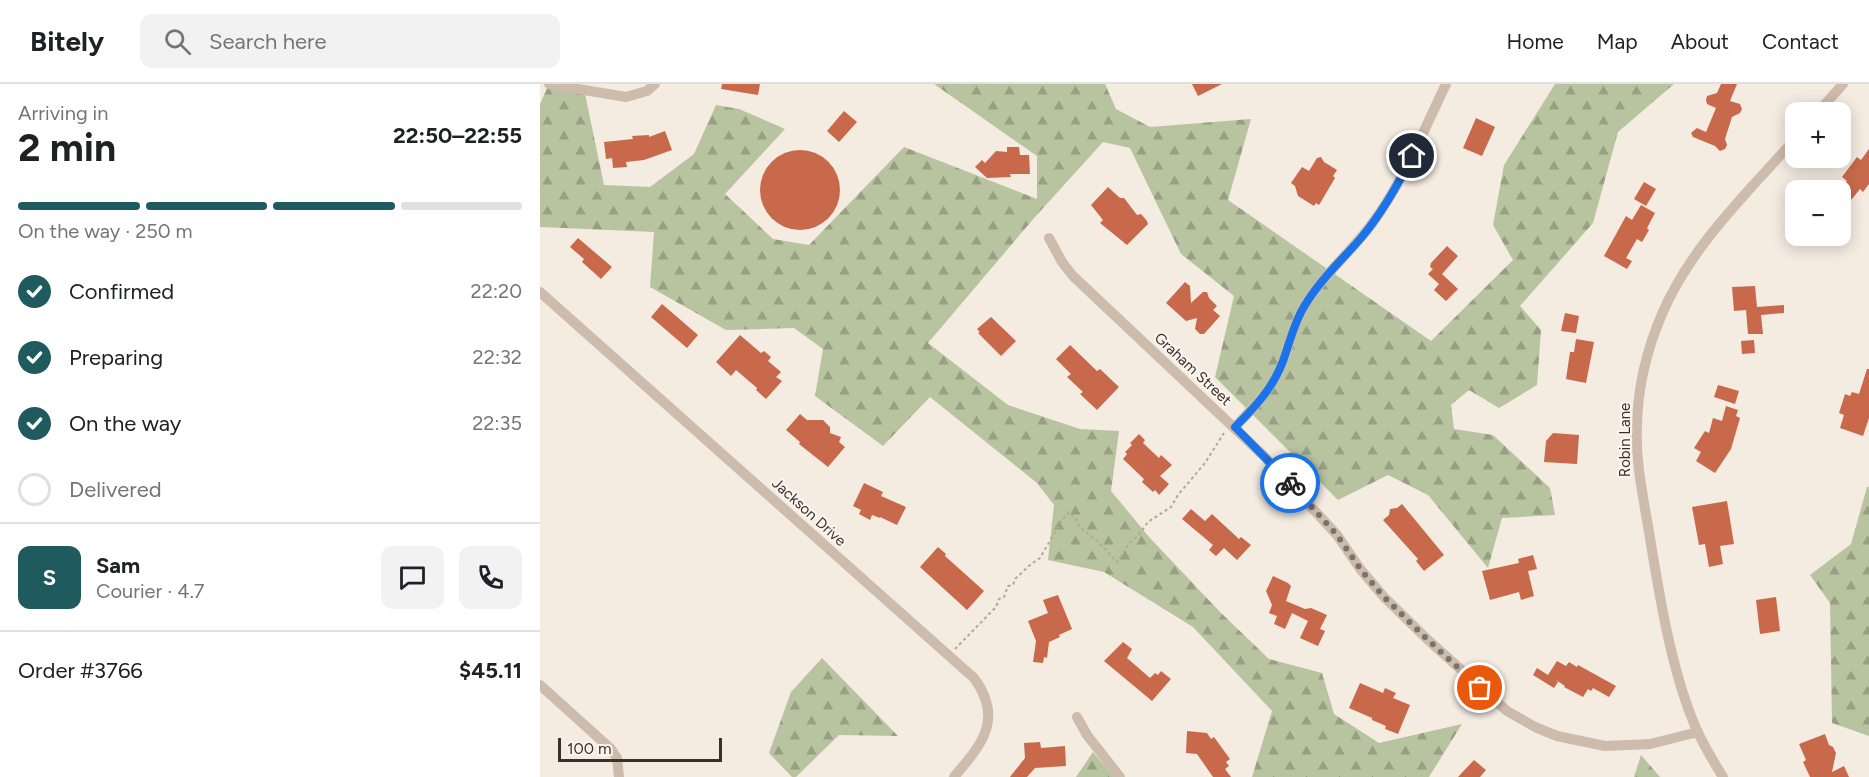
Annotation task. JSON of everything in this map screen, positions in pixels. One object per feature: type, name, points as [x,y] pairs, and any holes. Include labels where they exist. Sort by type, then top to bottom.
[{"type":"street","points":[[549,84],[626,97],[647,90],[655,84]]},
{"type":"street","points":[[1234,427],[1258,404],[1274,381],[1283,362],[1296,321],[1317,286],[1366,231],[1388,201],[1446,84]]},
{"type":"street","points":[[1827,102],[1843,84]]},
{"type":"street","name":"Robin Lane","points":[[1723,777],[1698,732],[1688,706],[1670,640],[1642,501],[1636,451],[1640,395],[1652,340],[1662,314],[1688,265],[1705,242],[1785,151]]},
{"type":"street","name":"Graham Street","points":[[1049,238],[1062,262],[1073,276],[1234,427],[1337,535],[1361,570],[1384,597],[1507,711],[1557,736],[1605,746],[1650,744],[1698,732]]},
{"type":"street","name":"Jackson Drive","points":[[540,292],[974,678],[982,688],[989,712],[988,726],[978,749],[954,777]]},
{"type":"street","points":[[540,685],[611,749],[619,767],[619,777]]},
{"type":"street","points":[[1077,717],[1087,735],[1120,777]]},
{"type":"path","points":[[949,655],[996,607],[999,599],[1004,597],[1008,586],[1013,585],[1015,579],[1040,558],[1047,543],[1055,535],[1062,520],[1069,512],[1077,519],[1079,526],[1097,540],[1117,562],[1130,542],[1138,536],[1148,522],[1171,507],[1224,433],[1230,433],[1234,427]]},
{"type":"green space","points":[[549,84],[584,89],[604,185],[650,187],[694,154],[716,105],[739,109],[785,129],[725,194],[773,239],[809,245],[904,147],[1037,199],[1037,156],[934,84],[1105,84],[1116,109],[1150,127],[1251,119],[1228,200],[1431,341],[1513,260],[1493,225],[1504,165],[1555,84],[1674,84],[1618,132],[1593,223],[1520,306],[1541,330],[1537,385],[1499,408],[1469,390],[1451,405],[1454,429],[1493,435],[1550,488],[1555,515],[1502,518],[1488,568],[1428,495],[1388,475],[1338,500],[1215,377],[1234,296],[1181,254],[1130,148],[1103,142],[1035,217],[928,343],[1008,405],[1080,429],[1119,431],[1111,491],[1150,538],[1220,612],[1269,659],[1322,673],[1334,714],[1379,743],[1462,724],[1429,777],[1252,777],[1272,711],[1193,627],[1104,572],[1048,560],[1054,505],[1037,483],[930,397],[883,446],[815,396],[823,349],[794,328],[726,330],[650,287],[654,232],[540,227],[540,104]]},
{"type":"green space","points":[[1867,487],[1869,487],[1869,736],[1832,723],[1830,603],[1810,575],[1851,544]]},
{"type":"green space","points":[[822,658],[898,736],[839,735],[796,777],[792,777],[769,753],[791,692]]},
{"type":"green space","points":[[1093,752],[1114,777],[1076,777]]},
{"type":"green space","points":[[1641,755],[1660,777],[1634,777]]},
{"type":"building","points":[[722,84],[760,84],[758,95],[721,89]]},
{"type":"building","points":[[1192,84],[1222,84],[1198,96]]},
{"type":"building","points":[[1721,84],[1737,84],[1730,101],[1740,104],[1742,109],[1740,113],[1732,117],[1725,139],[1727,145],[1720,151],[1715,146],[1693,137],[1691,133],[1697,128],[1706,132],[1716,108],[1707,104],[1707,96],[1717,93]]},
{"type":"building","points":[[844,111],[857,122],[839,142],[827,131]]},
{"type":"building","points":[[1476,118],[1495,127],[1482,156],[1463,148]]},
{"type":"building","points":[[665,131],[672,150],[644,160],[626,162],[627,167],[613,168],[612,158],[606,159],[604,142],[633,139],[632,136],[649,135],[649,137]]},
{"type":"building","points":[[1007,147],[1019,147],[1020,155],[1029,155],[1030,174],[1010,174],[1011,177],[987,178],[975,167],[982,160],[985,163],[996,151],[1007,152]]},
{"type":"building","points":[[1869,149],[1869,184],[1863,192],[1860,189],[1851,200],[1851,180],[1842,177],[1857,157],[1861,160]]},
{"type":"building","points":[[800,150],[815,153],[828,162],[837,175],[840,190],[837,205],[828,218],[815,227],[800,230],[785,227],[772,218],[763,205],[760,190],[763,175],[772,162],[785,153]]},
{"type":"building","points":[[1321,157],[1324,162],[1337,170],[1333,176],[1335,178],[1319,205],[1316,203],[1314,206],[1298,196],[1295,186],[1291,183],[1302,167],[1309,171],[1317,158]]},
{"type":"building","points":[[1644,182],[1656,189],[1646,206],[1634,199]]},
{"type":"building","points":[[1108,187],[1120,198],[1124,198],[1137,215],[1141,214],[1148,224],[1127,245],[1100,223],[1103,220],[1091,205]]},
{"type":"building","points":[[1641,205],[1655,213],[1642,242],[1637,239],[1626,258],[1632,261],[1627,269],[1604,256],[1626,216],[1632,220]]},
{"type":"building","points":[[578,238],[612,267],[601,279],[582,262],[584,259],[570,247]]},
{"type":"building","points":[[1447,246],[1458,256],[1442,274],[1458,289],[1446,301],[1434,290],[1439,284],[1428,274],[1433,269],[1430,267],[1431,263]]},
{"type":"building","points":[[1185,282],[1190,286],[1191,303],[1203,292],[1207,292],[1209,298],[1217,306],[1213,310],[1220,316],[1204,334],[1200,334],[1195,329],[1197,318],[1186,321],[1166,303]]},
{"type":"building","points":[[1755,286],[1757,307],[1784,305],[1784,313],[1761,315],[1763,334],[1748,334],[1746,310],[1734,311],[1732,287]]},
{"type":"building","points":[[662,304],[698,335],[687,348],[651,317]]},
{"type":"building","points":[[1565,313],[1579,316],[1576,333],[1561,331]]},
{"type":"building","points":[[991,317],[1016,341],[1001,356],[978,333],[980,332],[977,329]]},
{"type":"building","points":[[740,335],[761,353],[764,351],[771,357],[768,361],[781,372],[776,377],[782,381],[766,399],[736,370],[731,376],[716,362]]},
{"type":"building","points":[[1576,339],[1594,342],[1586,383],[1566,379],[1570,352],[1574,352]]},
{"type":"building","points":[[1754,340],[1755,353],[1742,354],[1741,341]]},
{"type":"building","points":[[1070,345],[1097,371],[1100,369],[1119,387],[1097,410],[1080,394],[1083,392],[1067,377],[1071,374],[1056,359]]},
{"type":"building","points":[[1867,369],[1869,369],[1869,418],[1863,436],[1840,428],[1844,415],[1839,413],[1845,394],[1850,396],[1852,392],[1859,394]]},
{"type":"building","points":[[1718,385],[1739,391],[1735,404],[1714,397]]},
{"type":"building","points":[[1726,406],[1738,410],[1736,416],[1740,418],[1731,449],[1715,473],[1696,461],[1701,452],[1694,448],[1705,431],[1709,433],[1713,418],[1722,421]]},
{"type":"building","points":[[800,414],[807,420],[823,420],[830,427],[830,433],[841,437],[839,442],[845,447],[828,467],[799,444],[800,442],[786,430]]},
{"type":"building","points":[[1553,433],[1579,435],[1577,464],[1544,462],[1546,441]]},
{"type":"building","points":[[1139,434],[1145,440],[1143,443],[1159,458],[1161,455],[1172,465],[1160,476],[1169,484],[1159,495],[1142,482],[1144,479],[1123,459],[1127,454],[1125,452],[1132,445],[1130,443]]},
{"type":"building","points":[[864,483],[883,492],[881,496],[906,507],[897,525],[880,517],[872,515],[870,520],[859,514],[861,510],[853,506]]},
{"type":"building","points":[[1727,501],[1734,544],[1720,546],[1723,564],[1709,567],[1705,544],[1699,545],[1692,507]]},
{"type":"building","points":[[1402,504],[1444,555],[1424,571],[1416,561],[1418,559],[1383,520],[1389,515],[1390,509]]},
{"type":"building","points":[[1191,509],[1205,521],[1212,514],[1239,539],[1241,537],[1251,545],[1237,560],[1224,548],[1216,556],[1209,550],[1213,545],[1182,519]]},
{"type":"building","points":[[938,547],[984,591],[967,610],[920,567]]},
{"type":"building","points":[[1533,555],[1537,569],[1528,571],[1534,596],[1521,600],[1519,592],[1490,600],[1482,571],[1519,563],[1518,559]]},
{"type":"building","points":[[1273,576],[1291,586],[1286,601],[1327,615],[1320,629],[1325,631],[1318,646],[1300,638],[1308,621],[1292,613],[1285,629],[1274,624],[1277,616],[1269,613],[1272,605],[1266,591]]},
{"type":"building","points":[[1058,595],[1072,629],[1049,642],[1047,658],[1044,657],[1043,663],[1033,662],[1036,641],[1028,621],[1048,613],[1043,600]]},
{"type":"building","points":[[1776,597],[1780,631],[1760,634],[1756,600]]},
{"type":"building","points":[[1123,642],[1132,649],[1127,658],[1150,678],[1161,671],[1171,679],[1152,701],[1104,661]]},
{"type":"building","points":[[1557,661],[1566,666],[1569,662],[1577,667],[1578,665],[1616,686],[1609,697],[1593,688],[1591,691],[1588,689],[1583,697],[1556,680],[1558,682],[1554,688],[1533,675],[1537,668],[1548,675]]},
{"type":"building","points":[[1360,683],[1383,693],[1385,688],[1396,693],[1393,698],[1410,705],[1398,734],[1385,729],[1386,726],[1372,718],[1349,708]]},
{"type":"building","points":[[1187,731],[1207,733],[1211,739],[1214,737],[1230,759],[1226,762],[1229,766],[1225,769],[1231,777],[1213,777],[1197,754],[1186,753]]},
{"type":"building","points":[[1825,734],[1829,745],[1836,753],[1832,772],[1844,766],[1849,777],[1810,777],[1803,762],[1806,760],[1799,744]]},
{"type":"building","points":[[1040,742],[1041,748],[1065,746],[1066,766],[1035,768],[1027,777],[1010,777],[1025,758],[1024,743]]},
{"type":"building","points":[[1474,760],[1486,770],[1480,777],[1458,777]]},
{"type":"way so far","points":[[1290,483],[1337,535],[1361,570],[1384,597],[1480,688]]},
{"type":"route","points":[[1290,483],[1235,427],[1258,404],[1274,381],[1283,362],[1296,321],[1305,304],[1317,286],[1371,225],[1388,201],[1412,156]]}]
